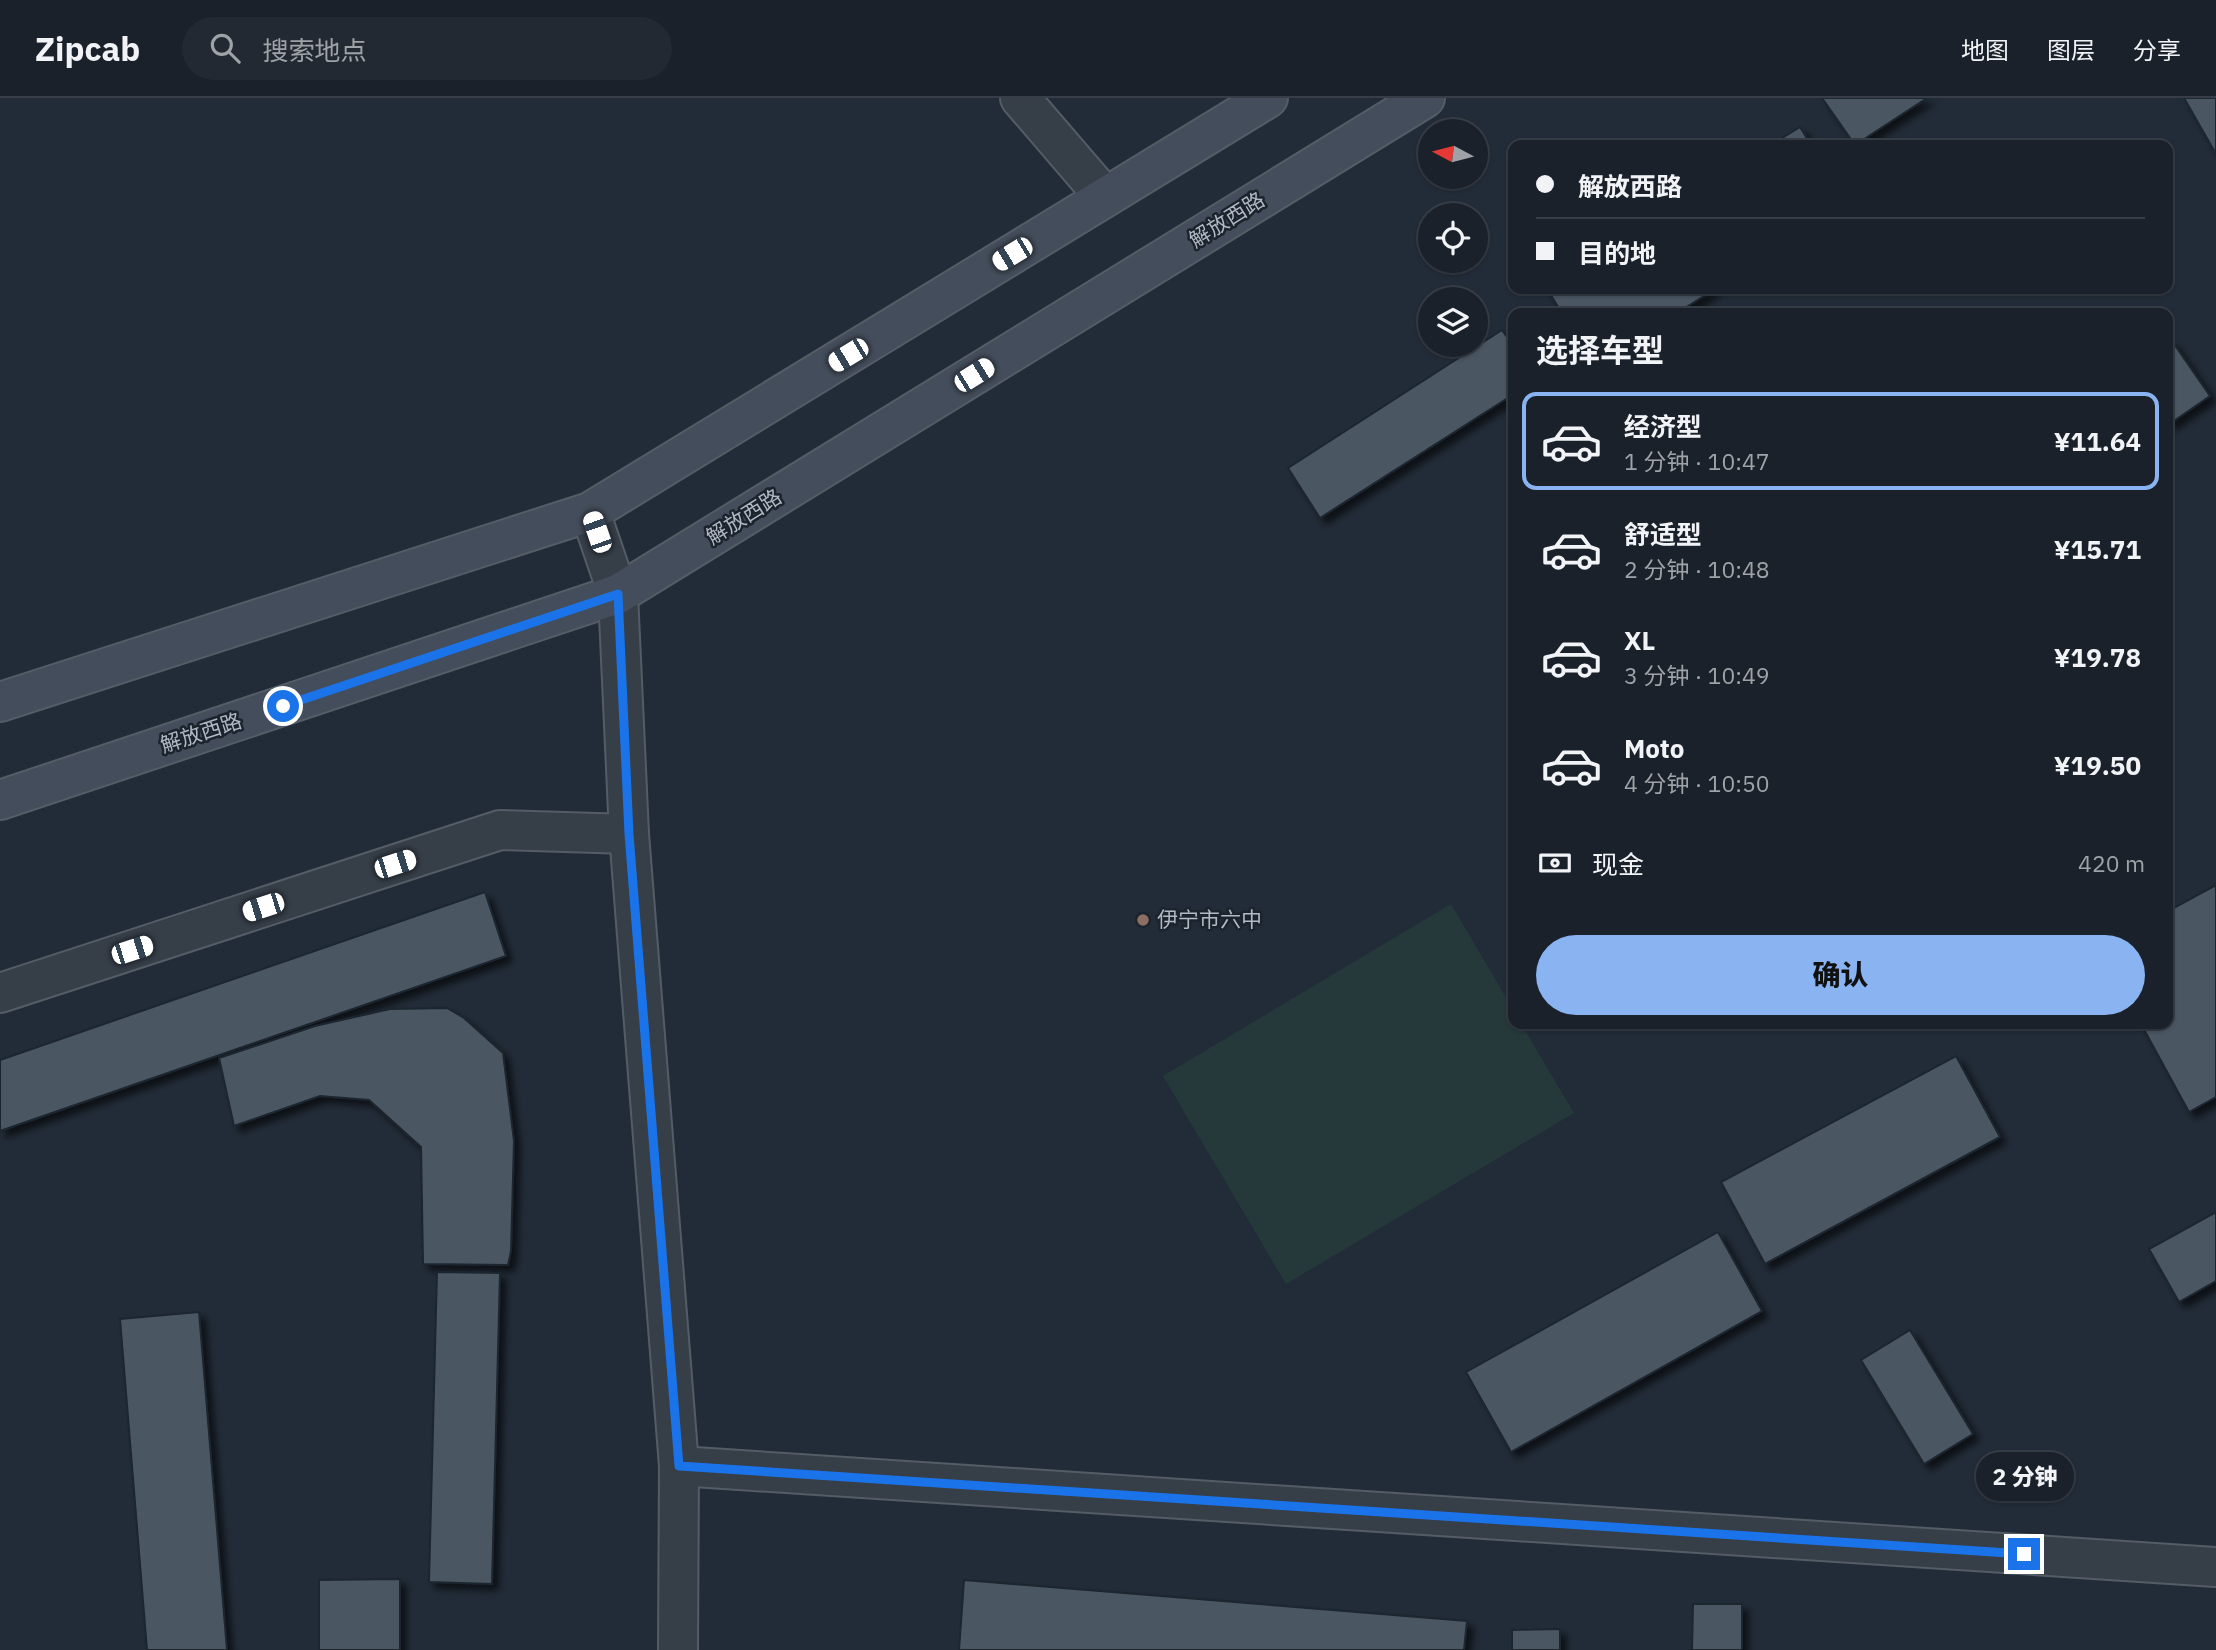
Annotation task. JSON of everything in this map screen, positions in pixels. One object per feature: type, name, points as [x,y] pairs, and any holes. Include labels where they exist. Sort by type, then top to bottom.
[{"type":"main road","points":[[0,702],[590,512],[1268,98]]},
{"type":"main road","name":"解放西路","points":[[0,800],[618,594],[1425,98]]},
{"type":"street","points":[[1020,98],[1105,197]]},
{"type":"street","points":[[590,512],[618,594],[629,834],[679,1466],[678,1650]]},
{"type":"street","points":[[0,993],[500,830],[629,834]]},
{"type":"street","points":[[679,1466],[2216,1567]]},
{"type":"green space","points":[[1451,904],[1508,1001],[1508,1029],[1524,1029],[1574,1113],[1286,1284],[1163,1076]]},
{"type":"building","points":[[1822,98],[1927,98],[1863,140],[1851,140]]},
{"type":"building","points":[[2184,98],[2216,98],[2216,154]]},
{"type":"building","points":[[1800,127],[1808,140],[1779,140]]},
{"type":"building","points":[[1550,294],[1707,294],[1685,308],[1559,308]]},
{"type":"building","points":[[1502,330],[1508,338],[1508,398],[1320,518],[1288,468],[1460,357],[1488,357],[1488,339]]},
{"type":"building","points":[[2173,342],[2210,396],[2173,422]]},
{"type":"building","points":[[2216,885],[2216,1097],[2189,1112],[2144,1029],[2173,1029],[2173,908]]},
{"type":"building","points":[[485,892],[506,956],[0,1131],[0,1060]]},
{"type":"building","points":[[447,1008],[464,1018],[503,1053],[514,1141],[511,1251],[508,1265],[423,1264],[421,1147],[369,1100],[320,1096],[234,1126],[219,1058],[315,1026],[390,1009]]},
{"type":"building","points":[[1956,1056],[2000,1137],[1765,1264],[1721,1182]]},
{"type":"building","points":[[2216,1212],[2216,1281],[2179,1302],[2149,1249]]},
{"type":"building","points":[[1718,1232],[1762,1311],[1511,1452],[1466,1372]]},
{"type":"building","points":[[437,1272],[500,1273],[492,1584],[429,1582]]},
{"type":"building","points":[[199,1312],[227,1650],[147,1650],[120,1319]]},
{"type":"building","points":[[1910,1330],[1973,1434],[1924,1464],[1861,1360]]},
{"type":"building","points":[[400,1579],[400,1650],[319,1650],[319,1580]]},
{"type":"building","points":[[964,1580],[1467,1621],[1464,1650],[959,1650]]},
{"type":"building","points":[[1693,1604],[1742,1604],[1742,1650],[1692,1650]]},
{"type":"building","points":[[1560,1629],[1560,1650],[1512,1650],[1512,1630]]},
{"type":"place","name":"伊宁市六中","points":[[1143,920]]},
{"type":"route","points":[[283,706],[618,594],[629,834],[679,1466],[2024,1554]]}]
